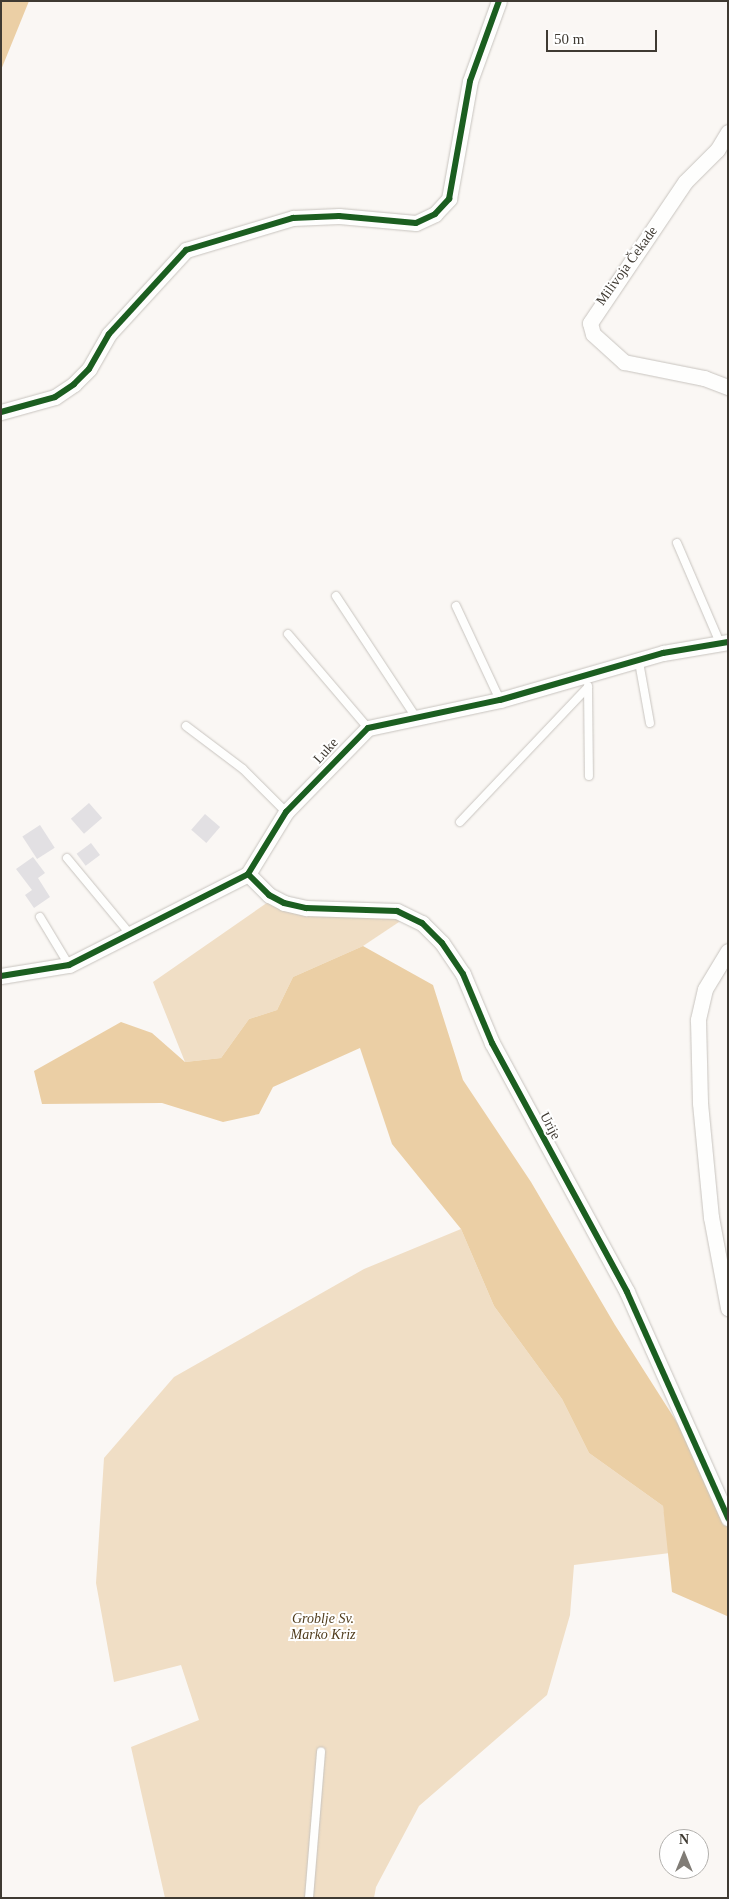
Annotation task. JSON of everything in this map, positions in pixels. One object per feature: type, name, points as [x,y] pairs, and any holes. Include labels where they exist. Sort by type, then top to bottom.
[{"type":"street","points":[[1,412],[55,397],[74,384],[89,369],[109,334],[186,250],[293,218],[339,216],[416,223],[435,214],[449,198],[470,81],[500,1]]},
{"type":"street","name":"Milivoja Čekade","points":[[728,132],[717,150],[685,182],[590,323],[593,334],[624,362],[704,378],[728,387]]},
{"type":"street","points":[[368,728],[415,716],[588,681],[639,662],[724,643],[728,627]]},
{"type":"street","name":"Luke","points":[[248,874],[286,812],[368,728]]},
{"type":"street","points":[[1,976],[69,965],[248,874]]},
{"type":"street","name":"Urije","points":[[248,874],[268,895],[284,903],[306,908],[397,911],[422,923],[442,943],[463,974],[492,1043],[627,1292],[728,1518]]},
{"type":"street","points":[[728,951],[705,989],[698,1020],[700,1103],[711,1217],[728,1308]]},
{"type":"lane","points":[[677,543],[724,643]]},
{"type":"lane","points":[[336,596],[415,716]]},
{"type":"lane","points":[[456,606],[500,700]]},
{"type":"lane","points":[[288,634],[368,728]]},
{"type":"lane","points":[[639,662],[650,723]]},
{"type":"lane","points":[[588,681],[589,776]]},
{"type":"lane","points":[[460,822],[588,681]]},
{"type":"lane","points":[[186,726],[243,769],[286,812]]},
{"type":"lane","points":[[67,858],[131,935]]},
{"type":"lane","points":[[40,917],[69,965]]},
{"type":"lane","points":[[309,1898],[321,1751]]},
{"type":"green space","points":[[271,900],[408,916],[363,946],[293,977],[277,1010],[249,1019],[221,1058],[185,1062],[153,982]]},
{"type":"green space","name":"Groblje Sv. Marko Kriz","points":[[461,1229],[494,1306],[562,1399],[589,1453],[663,1506],[670,1553],[574,1565],[570,1615],[547,1695],[419,1806],[376,1887],[374,1898],[165,1898],[131,1747],[199,1720],[181,1665],[114,1682],[96,1583],[104,1458],[174,1377],[364,1269]]},
{"type":"shaded area","points":[[1,1],[29,1],[1,70]]},
{"type":"shaded area","points":[[363,946],[433,985],[463,1080],[531,1182],[615,1325],[720,1490],[728,1512],[728,1621],[727,1616],[672,1592],[663,1506],[589,1453],[562,1399],[494,1306],[461,1229],[392,1144],[360,1048],[273,1087],[259,1114],[223,1122],[162,1103],[42,1104],[34,1071],[121,1022],[152,1033],[185,1062],[221,1058],[249,1019],[277,1010],[293,977]]},
{"type":"building","points":[[89,803],[102,818],[84,834],[71,819]]},
{"type":"building","points":[[205,814],[220,827],[206,843],[191,830]]},
{"type":"building","points":[[40,825],[55,848],[37,859],[22,836]]},
{"type":"building","points":[[91,843],[100,855],[86,866],[77,854]]},
{"type":"building","points":[[33,857],[45,873],[38,878],[50,897],[34,908],[25,895],[32,890],[16,869]]},
{"type":"cycle path","points":[[1,412],[55,397],[74,384],[89,369],[109,334],[186,250],[293,218],[339,216],[416,223],[435,214],[449,199],[470,81],[499,1]]},
{"type":"cycle path","points":[[1,976],[69,965],[248,874],[286,812],[368,728],[500,700],[663,653],[728,642]]},
{"type":"cycle path","points":[[248,874],[269,895],[284,903],[306,908],[397,911],[422,923],[442,943],[463,974],[492,1043],[627,1292],[728,1518]]}]
